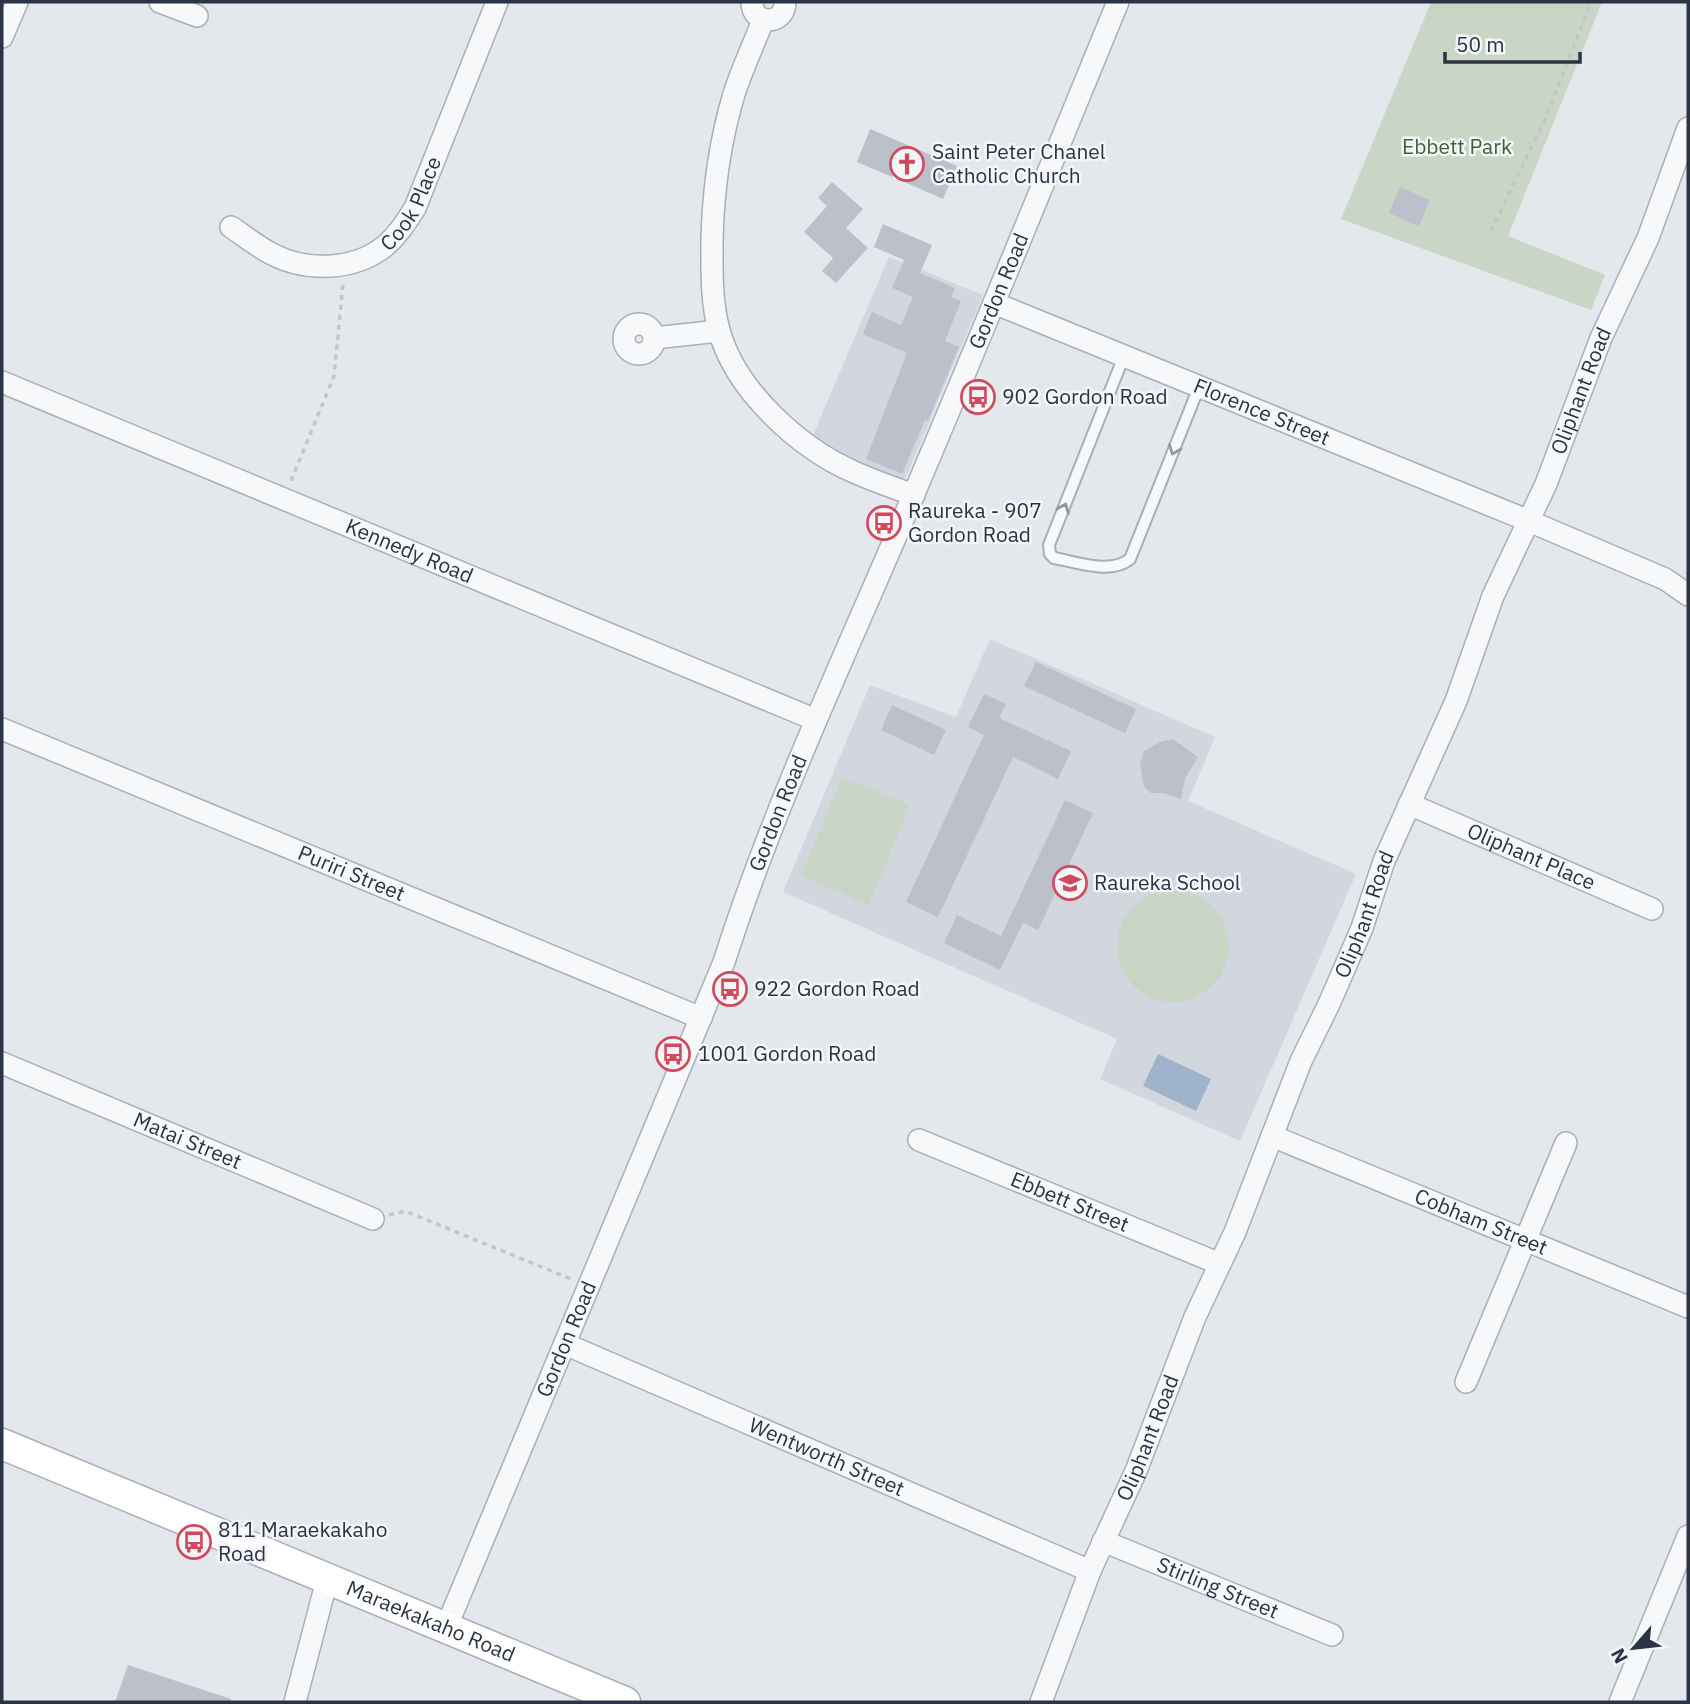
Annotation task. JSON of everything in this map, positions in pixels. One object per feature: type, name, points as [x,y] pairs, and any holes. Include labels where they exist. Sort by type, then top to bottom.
[{"type":"main road","name":"Maraekakaho Road","points":[[2,1444],[625,1702]]},
{"type":"street","points":[[2,37],[17,2]]},
{"type":"street","points":[[160,2],[197,16]]},
{"type":"street","name":"Cook Place","points":[[231,227],[271,254],[291,262],[326,267],[356,261],[383,247],[397,235],[415,208],[497,2]]},
{"type":"street","points":[[785,2],[785,9],[779,18],[769,21],[758,11],[724,131],[714,200],[712,268],[714,306],[719,331],[748,387],[782,424],[819,452],[845,467],[914,495]]},
{"type":"street","name":"Gordon Road","points":[[446,1628],[724,962],[747,891],[816,720],[914,495],[1118,2]]},
{"type":"street","name":"Oliphant Road","points":[[1041,1702],[1090,1571],[1136,1471],[1195,1317],[1253,1189],[1301,1062],[1357,939],[1384,861],[1456,701],[1493,596],[1529,521],[1563,440],[1601,338],[1648,239],[1688,128]]},
{"type":"street","name":"Florence Street","points":[[994,303],[1529,521],[1665,579],[1688,595]]},
{"type":"street","points":[[654,338],[719,331]]},
{"type":"street","name":"Kennedy Road","points":[[2,382],[816,720]]},
{"type":"street","name":"Puriri Street","points":[[2,729],[701,1018]]},
{"type":"street","name":"Oliphant Place","points":[[1409,804],[1652,909]]},
{"type":"street","name":"Matai Street","points":[[2,1063],[373,1219]]},
{"type":"street","name":"Cobham Street","points":[[1272,1136],[1688,1307]]},
{"type":"street","name":"Ebbett Street","points":[[919,1140],[1220,1264]]},
{"type":"street","points":[[1466,1382],[1566,1143]]},
{"type":"street","name":"Wentworth Street","points":[[565,1344],[1090,1571]]},
{"type":"street","points":[[1620,1702],[1688,1536]]},
{"type":"street","name":"Stirling Street","points":[[1103,1541],[1332,1635]]},
{"type":"street","points":[[295,1702],[327,1580]]},
{"type":"lane","points":[[1124,356],[1049,545],[1050,554],[1054,558],[1112,568],[1130,559],[1199,387]]},
{"type":"path","points":[[1491,231],[1546,117],[1591,2]]},
{"type":"path","points":[[283,499],[334,376],[343,285],[341,265]]},
{"type":"path","points":[[373,1219],[405,1211],[589,1286]]},
{"type":"shaded area","points":[[889,257],[983,295],[906,477],[894,481],[846,459],[813,435]]},
{"type":"shaded area","name":"Raureka School","points":[[990,639],[1215,737],[1188,801],[1356,874],[1240,1141],[1100,1079],[1117,1039],[783,892],[870,685],[956,717]]},
{"type":"green space","name":"Ebbett Park","points":[[1431,2],[1602,2],[1508,236],[1605,275],[1591,310],[1341,219]]},
{"type":"green space","points":[[842,777],[910,805],[869,905],[801,876]]},
{"type":"green space","points":[[1173,890],[1194,894],[1213,906],[1225,925],[1229,946],[1225,967],[1213,986],[1194,998],[1173,1002],[1152,998],[1133,986],[1121,967],[1117,946],[1121,925],[1133,906],[1152,894]]},
{"type":"water","points":[[1158,1054],[1211,1079],[1196,1111],[1143,1086]]},
{"type":"building","name":"Saint Peter Chanel Catholic Church","points":[[870,129],[957,166],[943,199],[902,181],[914,152],[892,177],[857,162]]},
{"type":"building","points":[[832,182],[863,209],[846,228],[868,248],[836,283],[822,271],[833,258],[804,232],[827,206],[818,198]]},
{"type":"building","points":[[1400,187],[1430,200],[1419,226],[1389,213]]},
{"type":"building","points":[[883,224],[932,245],[920,273],[955,288],[951,297],[961,301],[945,341],[959,347],[902,474],[866,459],[907,353],[863,334],[872,312],[901,325],[913,297],[892,288],[904,260],[874,247]]},
{"type":"building","points":[[1036,662],[1136,709],[1125,733],[1024,686]]},
{"type":"building","points":[[984,694],[1006,704],[999,718],[1071,751],[1058,779],[1013,757],[938,917],[906,902],[984,735],[968,727]]},
{"type":"building","points":[[892,705],[946,730],[934,755],[881,730]]},
{"type":"building","points":[[1173,739],[1198,757],[1185,778],[1181,799],[1164,793],[1151,793],[1144,787],[1140,763],[1144,751],[1160,742]]},
{"type":"building","points":[[1065,800],[1093,813],[1038,930],[1023,923],[1000,970],[944,943],[957,915],[1001,936]]},
{"type":"building","points":[[128,1665],[231,1699],[230,1702],[115,1702]]},
{"type":"place","name":"Saint Peter Chanel Catholic Church","points":[[907,164]]},
{"type":"place","name":"902 Gordon Road","points":[[978,397]]},
{"type":"place","name":"Raureka - 907 Gordon Road","points":[[884,523]]},
{"type":"place","name":"Raureka School","points":[[1070,883]]},
{"type":"place","name":"922 Gordon Road","points":[[730,989]]},
{"type":"place","name":"1001 Gordon Road","points":[[673,1054]]},
{"type":"place","name":"811 Maraekakaho Road","points":[[194,1542]]}]
